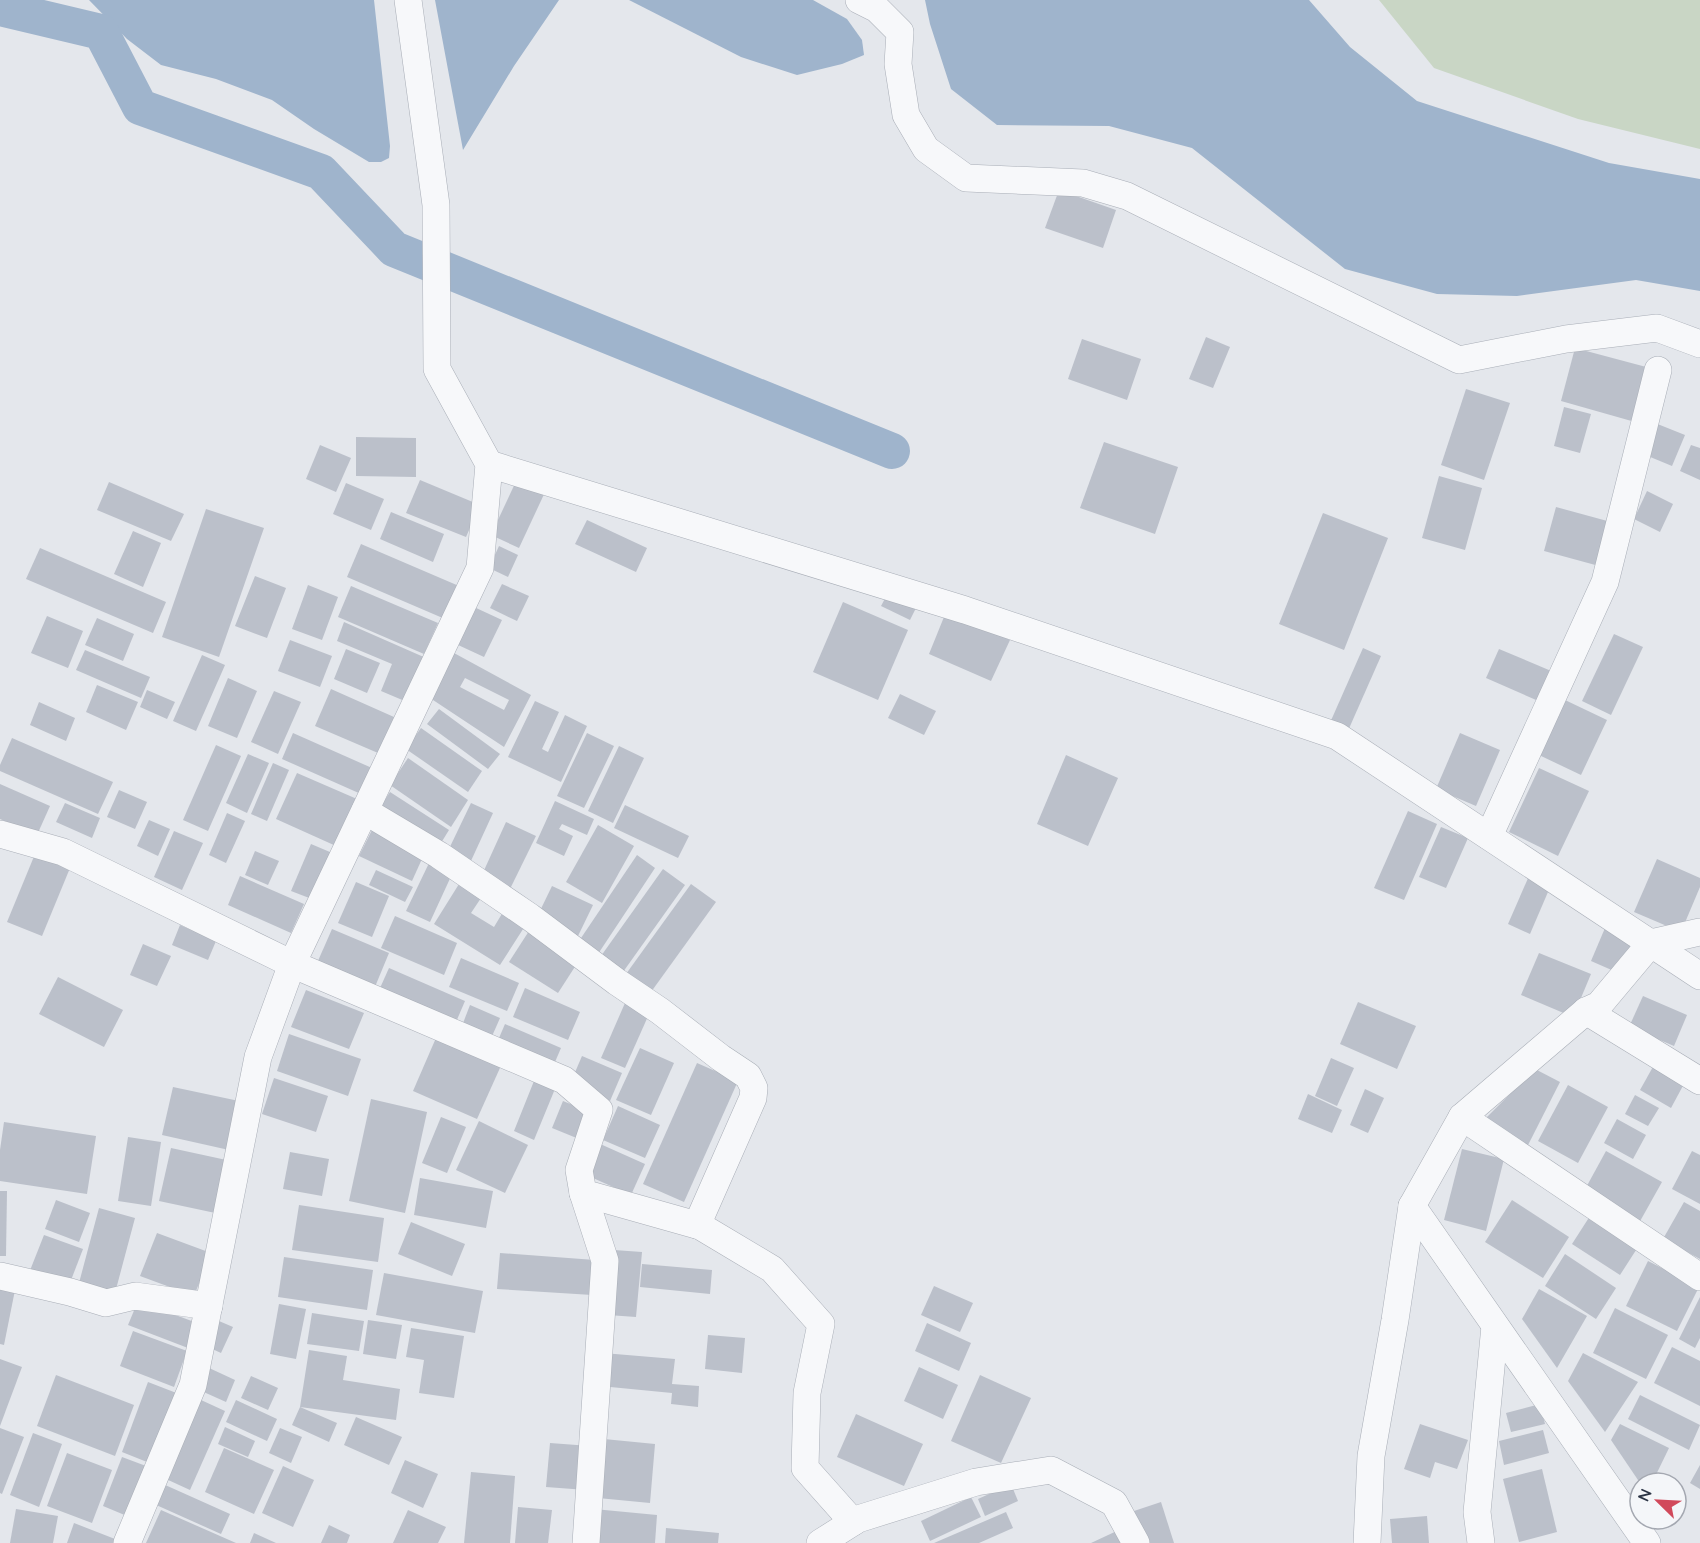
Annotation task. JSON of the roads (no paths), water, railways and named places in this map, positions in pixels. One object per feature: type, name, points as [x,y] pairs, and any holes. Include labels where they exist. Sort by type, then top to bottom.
[{"type":"street","points":[[127,1543],[193,1385],[258,1057],[292,964],[480,568],[489,464],[437,369],[436,205],[408,0]]},
{"type":"street","points":[[859,0],[877,9],[900,32],[898,64],[906,115],[926,149],[966,178],[1083,183],[1127,196],[1459,360],[1566,339],[1657,328],[1700,344]]},
{"type":"street","points":[[1489,836],[1605,582],[1658,370]]},
{"type":"street","points":[[489,464],[965,610],[1337,736],[1700,976]]},
{"type":"street","points":[[365,811],[440,855],[530,917],[748,1076],[754,1088],[753,1098],[696,1225]]},
{"type":"street","points":[[0,834],[63,852],[292,964],[564,1080],[598,1110],[579,1170],[583,1193],[605,1261],[586,1543]]},
{"type":"street","points":[[1367,1543],[1371,1456],[1412,1206],[1462,1117],[1586,1011],[1599,1005],[1651,943],[1700,932]]},
{"type":"street","points":[[1586,1011],[1700,1081]]},
{"type":"street","points":[[1462,1117],[1700,1277]]},
{"type":"street","points":[[583,1193],[696,1225],[772,1269],[821,1323],[807,1393],[805,1468],[853,1522]]},
{"type":"street","points":[[1412,1206],[1647,1543]]},
{"type":"street","points":[[0,1276],[106,1303],[135,1296],[209,1306]]},
{"type":"street","points":[[1481,1543],[1478,1512],[1495,1326]]},
{"type":"street","points":[[820,1543],[853,1522],[976,1482],[1051,1470],[1114,1503],[1136,1543]]},
{"type":"water","points":[[89,0],[374,0],[390,146],[389,158],[381,162],[369,162],[314,129],[272,100],[216,79],[161,65],[127,39]]},
{"type":"water","points":[[435,0],[559,0],[514,66],[463,150]]},
{"type":"water","points":[[629,0],[813,0],[847,19],[862,40],[864,55],[842,64],[797,75],[741,57]]},
{"type":"water","points":[[925,0],[1309,0],[1350,47],[1417,101],[1609,163],[1700,179],[1700,291],[1636,280],[1517,296],[1437,294],[1345,269],[1192,148],[1109,126],[997,125],[951,89],[930,24]]},
{"type":"waterway","points":[[0,8],[101,32],[140,107],[321,172],[394,249],[892,451]]}]
